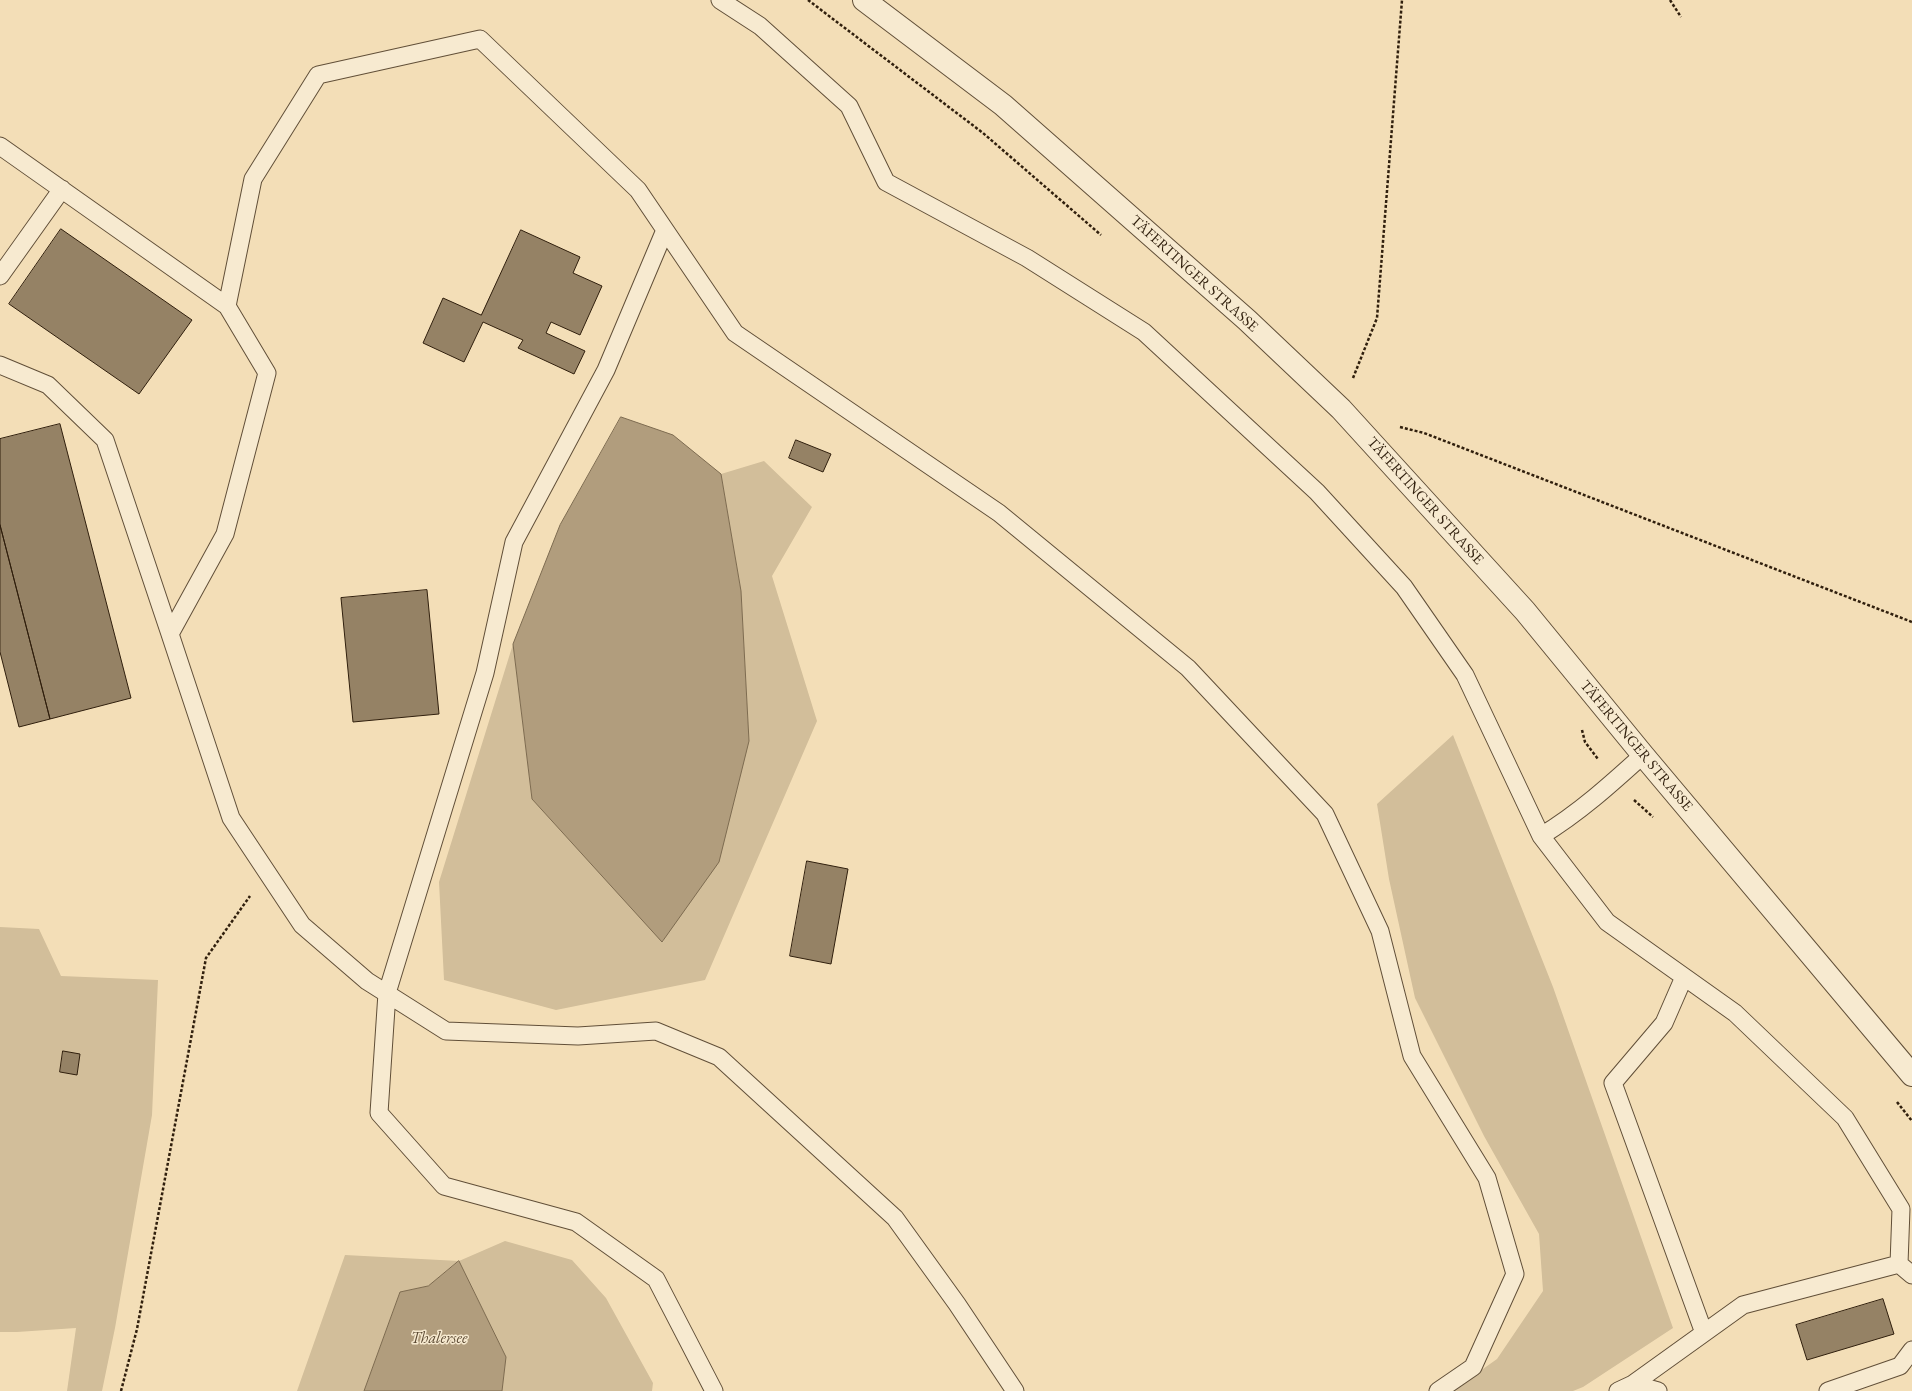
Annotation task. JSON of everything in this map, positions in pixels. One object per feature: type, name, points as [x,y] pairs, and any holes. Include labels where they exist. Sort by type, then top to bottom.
[{"type":"street","name":"TÄFERTINGER STRASSE","points":[[864,0],[1003,105],[1247,320],[1341,409],[1524,611],[1643,755],[1912,1074]]},
{"type":"lane","points":[[720,0],[760,26],[849,106],[886,182],[1027,258],[1144,332],[1317,492],[1404,587],[1465,675],[1541,836],[1607,922],[1735,1013],[1845,1118],[1901,1209],[1906,1269],[1743,1305],[1626,1388]]},
{"type":"lane","points":[[227,306],[253,179],[318,76],[480,39],[638,190],[735,333],[999,513],[1188,668],[1325,814],[1380,931],[1412,1056],[1487,1178],[1515,1274],[1473,1367],[1438,1391]]},
{"type":"lane","points":[[0,146],[227,306],[267,373],[225,534],[170,634]]},
{"type":"lane","points":[[0,276],[62,189]]},
{"type":"lane","points":[[665,230],[606,370],[514,542],[485,673],[387,993],[379,1113],[444,1186],[576,1222],[656,1279],[714,1391]]},
{"type":"lane","points":[[0,366],[48,385],[105,440],[231,818],[302,925],[367,980],[446,1031],[578,1036],[656,1031],[719,1057],[895,1218],[957,1304],[1016,1391]]},
{"type":"lane","points":[[1541,836],[1562,823],[1590,802],[1643,755]]},
{"type":"lane","points":[[1684,977],[1664,1023],[1613,1083],[1704,1333]]},
{"type":"lane","points":[[1828,1391],[1900,1366],[1912,1350]]},
{"type":"lane","points":[[1626,1388],[1658,1391]]},
{"type":"path","points":[[1341,409],[1377,318],[1402,0]]},
{"type":"path","points":[[1670,0],[1682,17]]},
{"type":"path","points":[[1394,425],[1424,433],[1912,622]]},
{"type":"path","points":[[121,1391],[137,1329],[206,958],[267,872]]},
{"type":"shaded area","points":[[764,461],[812,507],[772,576],[817,721],[705,980],[556,1010],[444,980],[439,882],[513,644],[532,799],[663,942],[749,741],[741,591],[721,474]]},
{"type":"shaded area","points":[[1453,735],[1553,987],[1673,1328],[1583,1387],[1573,1391],[1452,1391],[1497,1359],[1543,1291],[1539,1234],[1484,1136],[1415,998],[1389,879],[1377,804]]},
{"type":"shaded area","points":[[0,927],[39,929],[61,976],[158,980],[152,1115],[115,1328],[102,1391],[67,1391],[76,1328],[0,1332]]},
{"type":"shaded area","points":[[505,1241],[572,1260],[606,1298],[653,1383],[652,1391],[502,1391],[506,1357],[459,1261]]},
{"type":"shaded area","points":[[345,1255],[459,1261],[428,1286],[400,1292],[364,1391],[297,1391]]},
{"type":"water","points":[[621,417],[673,435],[721,474],[741,591],[749,741],[719,862],[662,942],[532,799],[513,644],[560,525]]},
{"type":"water","name":"Thalersee","points":[[459,1261],[506,1357],[502,1391],[364,1391],[400,1292],[428,1286]]},
{"type":"building","points":[[61,229],[192,320],[139,394],[9,304]]},
{"type":"building","points":[[521,230],[580,257],[573,273],[602,286],[580,335],[551,322],[546,333],[585,351],[574,374],[518,348],[523,340],[483,322],[464,362],[423,343],[443,298],[481,315]]},
{"type":"building","points":[[60,424],[131,698],[50,719],[0,525],[0,439]]},
{"type":"building","points":[[796,440],[831,454],[823,472],[789,458]]},
{"type":"building","points":[[0,525],[50,719],[19,727],[0,652]]},
{"type":"building","points":[[427,590],[439,714],[353,722],[341,598]]},
{"type":"building","points":[[807,861],[848,869],[831,964],[790,956]]},
{"type":"building","points":[[63,1051],[80,1054],[77,1075],[60,1072]]},
{"type":"building","points":[[1883,1299],[1894,1334],[1807,1360],[1796,1325]]}]
